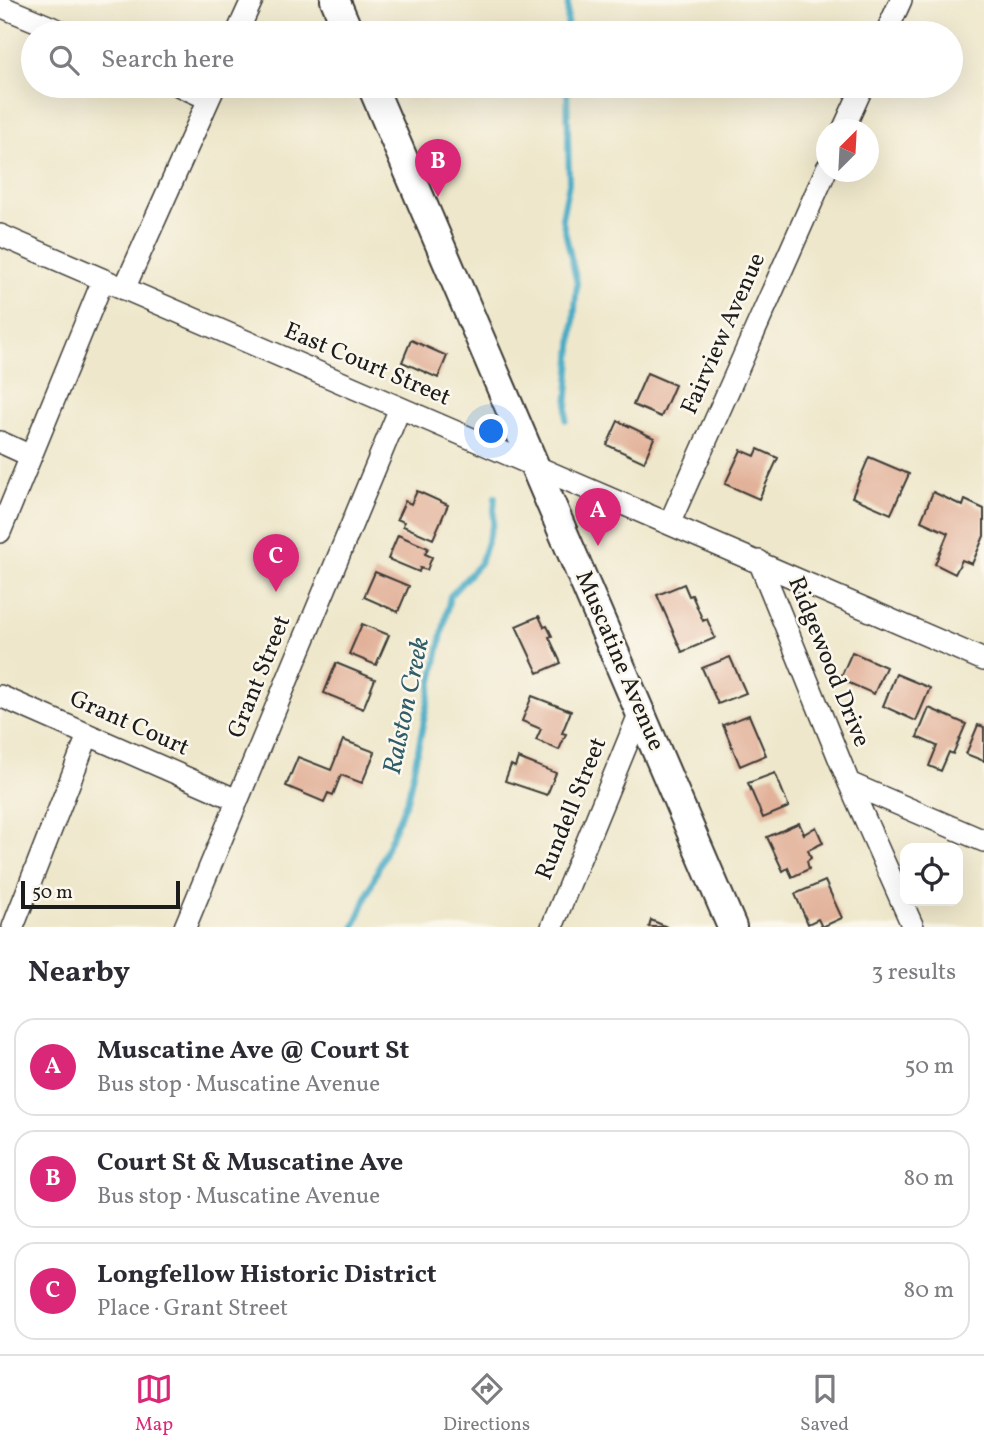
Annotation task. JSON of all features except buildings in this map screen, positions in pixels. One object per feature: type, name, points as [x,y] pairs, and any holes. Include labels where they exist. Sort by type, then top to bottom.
[{"type":"main road","points":[[335,0],[344,21]]},
{"type":"main road","name":"Muscatine Avenue","points":[[377,98],[732,927]]},
{"type":"street","points":[[242,21],[252,0]]},
{"type":"street","points":[[891,21],[901,0]]},
{"type":"street","points":[[0,6],[36,21]]},
{"type":"street","points":[[124,289],[209,98]]},
{"type":"street","points":[[849,119],[858,98]]},
{"type":"street","name":"Fairview Avenue","points":[[670,522],[821,182]]},
{"type":"street","name":"East Court Street","points":[[0,235],[535,466],[981,652]]},
{"type":"street","points":[[0,532],[103,280]]},
{"type":"street","name":"Grant Street","points":[[185,927],[400,408]]},
{"type":"street","points":[[0,442],[31,456]]},
{"type":"street","name":"Ridgewood Drive","points":[[759,561],[849,783],[913,927]]},
{"type":"street","name":"Grant Court","points":[[0,696],[237,800]]},
{"type":"street","name":"Rundell Street","points":[[552,927],[640,712]]},
{"type":"street","points":[[13,927],[88,735]]},
{"type":"street","name":"Ridgewood Drive","points":[[849,783],[984,841]]},
{"type":"waterway","name":"Ralston Creek","points":[[567,21],[568,0]]},
{"type":"waterway","name":"Ralston Creek","points":[[566,420],[577,283],[562,218],[569,183],[567,98]]},
{"type":"waterway","name":"Ralston Creek","points":[[354,927],[408,797],[450,596],[480,563],[493,524],[495,497]]},
{"type":"place","name":"Court St & Muscatine Ave","points":[[438,197]]},
{"type":"place","name":"Muscatine Ave @ Court St","points":[[598,546]]},
{"type":"place","name":"Longfellow Historic District","points":[[276,592]]}]
